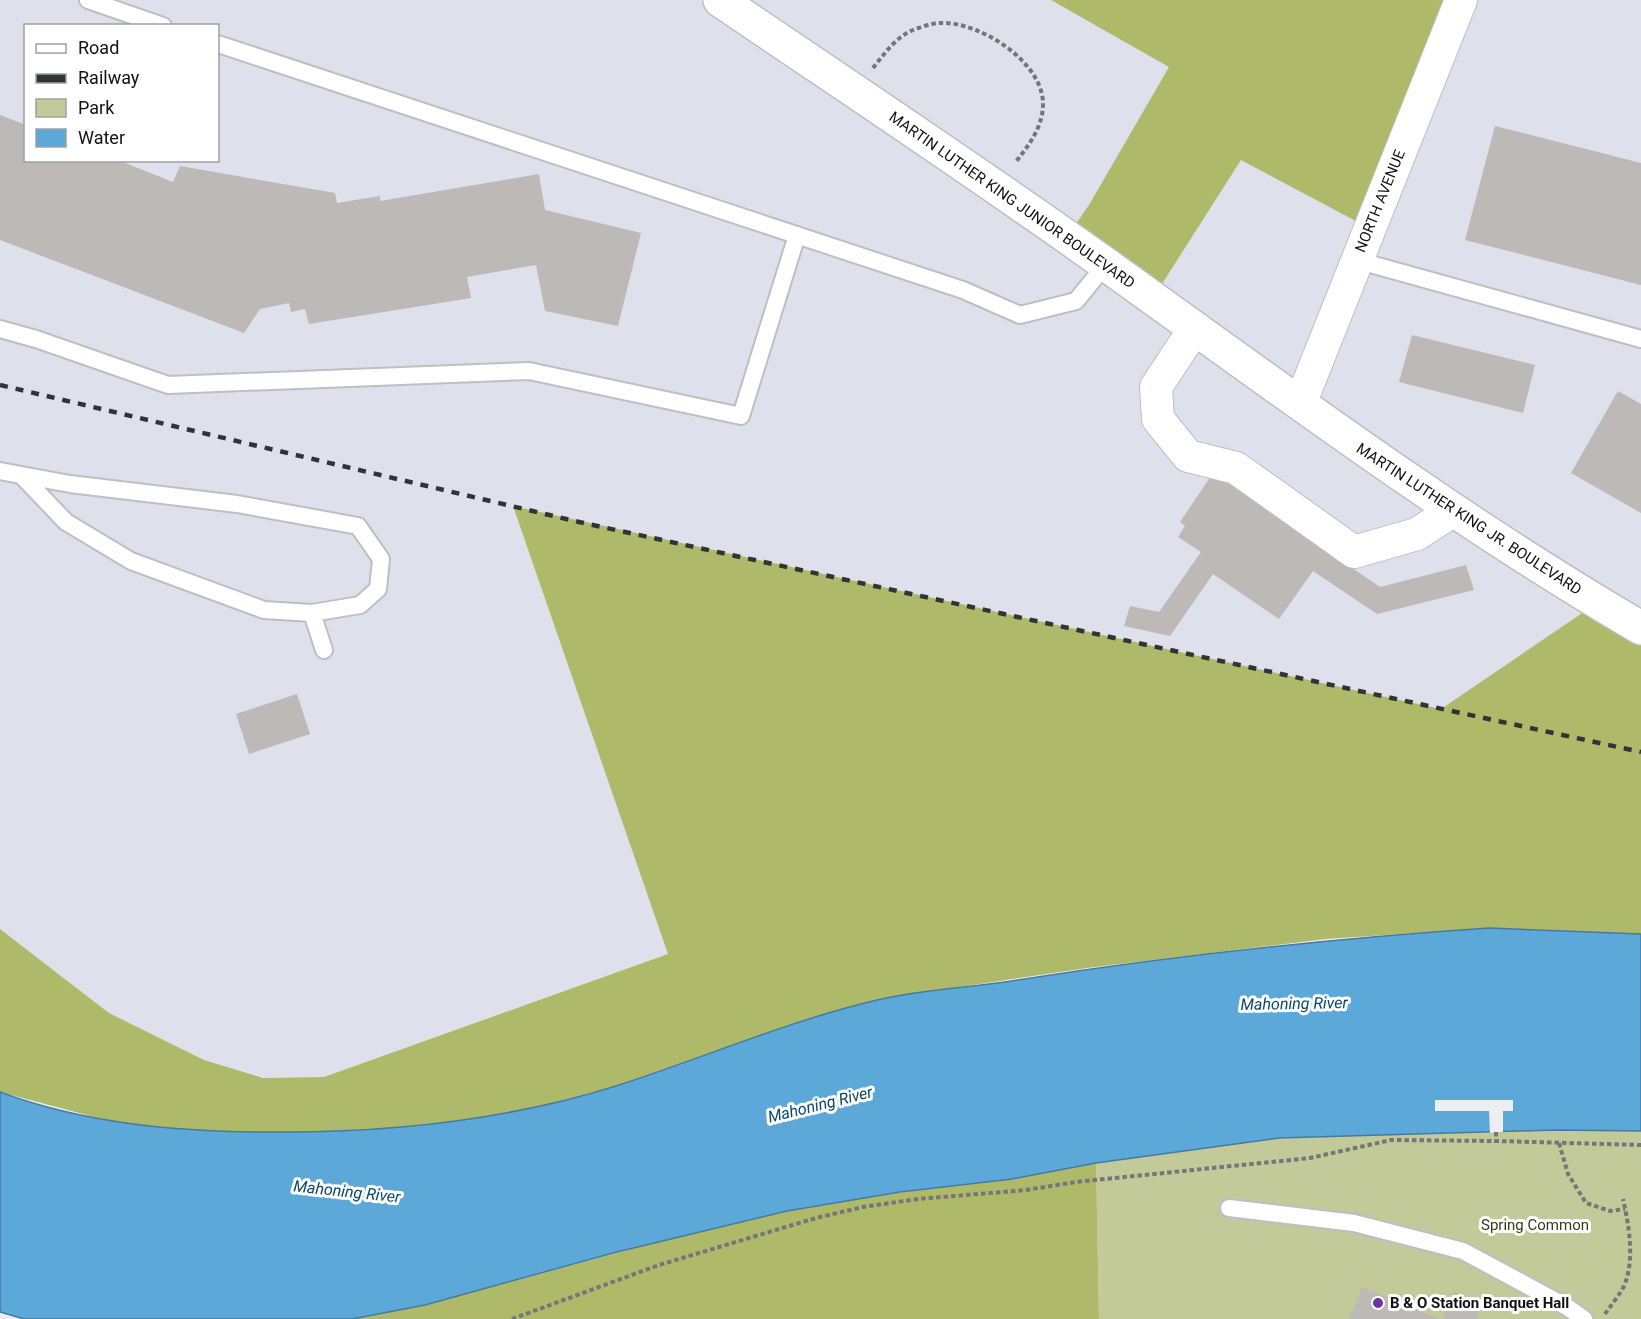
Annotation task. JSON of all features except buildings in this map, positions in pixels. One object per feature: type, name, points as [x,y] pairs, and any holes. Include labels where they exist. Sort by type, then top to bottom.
[{"type":"main road","name":"MARTIN LUTHER KING JUNIOR BOULEVARD","points":[[720,0],[1106,264],[1300,404]]},
{"type":"main road","name":"MARTIN LUTHER KING JR. BOULEVARD","points":[[1300,404],[1510,549],[1641,628]]},
{"type":"street","name":"NORTH AVENUE","points":[[1300,404],[1461,0]]},
{"type":"street","points":[[1195,328],[1156,387],[1158,419],[1188,456],[1236,468],[1354,552],[1417,534],[1454,510]]},
{"type":"lane","points":[[88,0],[157,24]]},
{"type":"lane","points":[[219,44],[963,290],[1020,315],[1076,301],[1106,264]]},
{"type":"lane","points":[[0,329],[36,339],[168,385],[529,371],[741,416],[797,235]]},
{"type":"lane","points":[[1356,260],[1641,339]]},
{"type":"lane","points":[[0,471],[22,476],[237,504],[358,526],[381,559],[378,589],[360,605],[312,613],[264,610],[131,561],[66,522],[22,476]]},
{"type":"lane","points":[[312,613],[324,650]]},
{"type":"lane","points":[[1229,1208],[1344,1221],[1463,1251],[1584,1319]]},
{"type":"path","points":[[854,91],[892,44],[912,30],[940,23],[975,30],[1013,51],[1037,78],[1043,106],[1034,138],[996,188]]},
{"type":"path","points":[[1496,1132],[1496,1141]]},
{"type":"path","points":[[512,1319],[659,1265],[816,1218],[863,1207],[918,1199],[1026,1190],[1076,1182],[1310,1158],[1391,1140],[1641,1145]]},
{"type":"path","points":[[1559,1143],[1568,1174],[1586,1203],[1610,1211],[1625,1209]]},
{"type":"path","points":[[1601,1319],[1624,1286],[1629,1266],[1630,1248],[1623,1199]]},
{"type":"shaded area","points":[[0,0],[1641,0],[1641,628],[1597,603],[1441,709],[513,506],[669,954],[324,1077],[263,1078],[204,1060],[109,1013],[0,929]]},
{"type":"green space","points":[[1051,0],[1461,0],[1369,228],[1241,160],[1153,298],[1067,237],[1089,205],[1169,67]]},
{"type":"green space","points":[[513,506],[1441,709],[1597,603],[1641,628],[1641,934],[1490,928],[1326,939],[1087,968],[879,999],[791,1025],[616,1086],[514,1113],[418,1127],[320,1132],[205,1132],[113,1122],[0,1092],[0,929],[109,1013],[204,1060],[263,1078],[324,1077],[668,954]]},
{"type":"green space","name":"Spring Common","points":[[1556,1130],[1641,1131],[1641,1319],[1099,1319],[1096,1163],[1279,1138]]},
{"type":"green space","points":[[1096,1163],[1099,1319],[352,1319],[461,1295],[732,1223],[787,1211]]},
{"type":"water","name":"Mahoning River","points":[[1489,928],[1641,934],[1641,1131],[1556,1130],[1279,1138],[1096,1163],[1012,1179],[900,1192],[787,1211],[617,1252],[425,1305],[352,1319],[24,1319],[0,1312],[0,1092],[66,1112],[167,1128],[236,1132],[314,1132],[401,1127],[488,1116],[574,1098],[649,1075],[811,1018],[924,991],[1247,949]]},
{"type":"pier","points":[[1435,1100],[1513,1100],[1513,1111],[1503,1111],[1503,1132],[1490,1133],[1489,1111],[1435,1111]]},
{"type":"railway","points":[[0,385],[579,522],[1641,752]]},
{"type":"place","name":"B & O Station Banquet Hall","points":[[1378,1303]]}]
